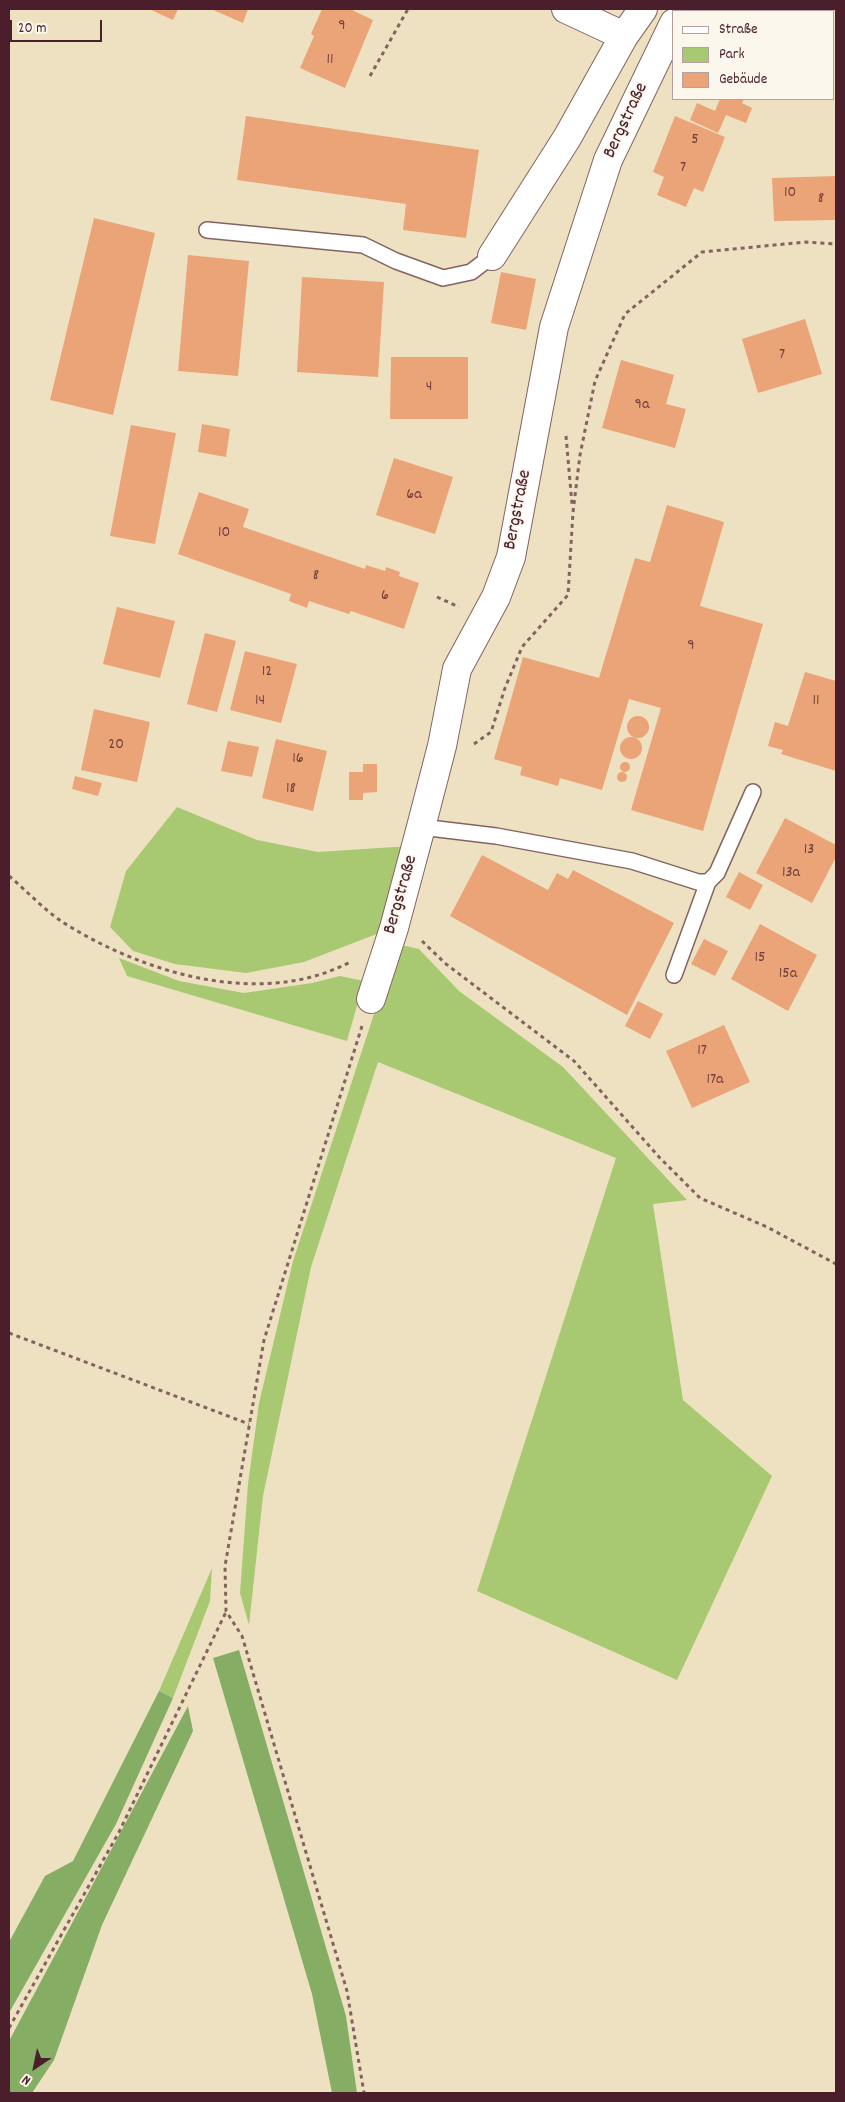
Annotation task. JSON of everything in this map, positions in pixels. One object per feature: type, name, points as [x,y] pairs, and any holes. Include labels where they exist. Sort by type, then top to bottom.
[{"type":"street","points":[[566,9],[624,36]]},
{"type":"street","points":[[492,256],[567,138],[624,36],[643,9]]},
{"type":"street","name":"Bergstraße","points":[[371,999],[391,935],[442,746],[457,669],[496,597],[511,557],[554,327],[608,160],[672,28]]},
{"type":"lane","points":[[207,230],[363,245],[396,261],[443,278],[472,272],[492,256]]},
{"type":"lane","points":[[674,975],[708,882],[717,873],[753,792]]},
{"type":"lane","points":[[421,826],[496,836],[632,861],[698,882],[708,882]]},
{"type":"path","points":[[370,76],[408,9]]},
{"type":"path","points":[[442,746],[472,745],[491,732],[505,688],[522,647],[568,595],[572,512],[580,455],[595,381],[625,314],[702,252],[806,242],[836,244]]},
{"type":"path","points":[[565,429],[572,512]]},
{"type":"path","points":[[9,876],[62,922],[110,950],[166,971],[221,982],[282,982],[331,972],[391,935],[417,936],[446,964],[574,1061],[660,1158],[700,1198],[767,1227],[836,1264]]},
{"type":"path","points":[[9,2028],[119,1832],[226,1611],[225,1566],[266,1332],[371,999]]},
{"type":"path","points":[[9,1333],[249,1424]]},
{"type":"path","points":[[226,1611],[242,1636],[347,1991],[364,2093]]},
{"type":"green space","points":[[177,807],[257,840],[318,852],[410,846],[387,930],[304,962],[246,973],[175,964],[133,951],[110,927],[126,871]]},
{"type":"green space","points":[[397,944],[419,949],[459,991],[563,1067],[687,1200],[653,1204],[683,1400],[772,1476],[677,1680],[477,1591],[616,1158],[378,1062],[311,1267],[263,1496],[249,1625],[240,1593],[248,1484],[259,1403],[293,1261]]},
{"type":"green space","points":[[119,958],[179,981],[244,993],[312,983],[340,976],[364,981],[347,1041],[127,976]]},
{"type":"green space","points":[[212,1568],[210,1601],[173,1698],[159,1691]]},
{"type":"green space","points":[[239,1650],[346,2016],[357,2093],[332,2093],[312,1994],[213,1658]]},
{"type":"green space","points":[[159,1691],[173,1698],[116,1824],[9,2013],[9,1942],[45,1876],[73,1861]]},
{"type":"green space","points":[[188,1706],[193,1731],[102,1925],[54,2060],[32,2093],[9,2093],[9,2041]]},
{"type":"building","points":[[149,9],[178,9],[173,20]]},
{"type":"building","points":[[211,9],[248,9],[243,23]]},
{"type":"building","points":[[322,9],[350,9],[373,20],[345,88],[300,68],[314,36],[311,34]]},
{"type":"building","points":[[764,9],[796,9],[796,10]]},
{"type":"building","points":[[720,100],[744,100],[742,103],[752,108],[746,123],[726,115],[718,133],[690,120],[697,103],[715,111]]},
{"type":"building","points":[[246,116],[479,150],[466,238],[403,230],[406,204],[237,180]]},
{"type":"building","points":[[675,116],[725,137],[703,192],[694,188],[686,207],[657,195],[664,177],[653,172]]},
{"type":"building","points":[[836,176],[836,220],[774,221],[772,178]]},
{"type":"building","points":[[94,218],[155,233],[113,415],[50,400]]},
{"type":"building","points":[[188,255],[249,261],[238,376],[178,371]]},
{"type":"building","points":[[501,272],[536,279],[526,330],[491,323]]},
{"type":"building","points":[[302,277],[384,282],[378,377],[297,372]]},
{"type":"building","points":[[805,319],[822,374],[758,393],[742,339]]},
{"type":"building","points":[[391,357],[468,357],[468,419],[390,419]]},
{"type":"building","points":[[621,360],[674,375],[666,404],[686,409],[675,448],[602,428]]},
{"type":"building","points":[[202,424],[230,429],[226,457],[198,452]]},
{"type":"building","points":[[131,425],[176,433],[155,544],[110,536]]},
{"type":"building","points":[[394,458],[453,477],[435,534],[376,515]]},
{"type":"building","points":[[199,492],[249,509],[243,527],[365,569],[366,565],[385,571],[386,567],[400,572],[399,576],[419,583],[404,629],[351,611],[349,614],[309,601],[307,608],[289,601],[291,594],[178,554]]},
{"type":"building","points":[[667,505],[724,522],[700,606],[763,624],[703,831],[631,810],[661,708],[629,699],[602,790],[560,778],[558,786],[520,775],[522,767],[494,759],[523,657],[599,678],[635,558],[650,562]]},
{"type":"building","points":[[117,607],[175,621],[160,678],[103,664]]},
{"type":"building","points":[[205,633],[236,641],[217,712],[187,704]]},
{"type":"building","points":[[245,651],[297,664],[281,723],[230,710]]},
{"type":"building","points":[[805,672],[836,681],[836,771],[781,754],[783,750],[768,746],[775,722],[788,726]]},
{"type":"building","points":[[94,709],[150,722],[137,782],[81,770]]},
{"type":"building","points":[[638,716],[648,723],[649,727],[642,737],[638,738],[628,731],[627,727],[634,717]]},
{"type":"building","points":[[631,737],[641,744],[642,748],[635,758],[631,759],[621,752],[620,748],[627,738]]},
{"type":"building","points":[[276,739],[327,751],[313,811],[262,798]]},
{"type":"building","points":[[228,741],[259,747],[252,777],[221,771]]},
{"type":"building","points":[[623,762],[627,762],[630,767],[629,771],[623,772],[620,769],[620,765]]},
{"type":"building","points":[[363,764],[377,764],[377,792],[363,793],[363,800],[349,800],[349,772],[363,772]]},
{"type":"building","points":[[620,772],[624,772],[627,777],[626,781],[620,782],[617,779],[617,775]]},
{"type":"building","points":[[75,776],[102,783],[98,796],[72,789]]},
{"type":"building","points":[[785,818],[836,845],[836,857],[812,903],[756,873]]},
{"type":"building","points":[[482,855],[548,890],[557,873],[568,879],[573,870],[674,923],[627,1015],[450,916]]},
{"type":"building","points":[[739,872],[763,885],[750,910],[726,897]]},
{"type":"building","points":[[760,924],[817,955],[788,1011],[731,979]]},
{"type":"building","points":[[704,939],[728,951],[715,976],[691,964]]},
{"type":"building","points":[[638,1001],[663,1014],[650,1039],[625,1026]]},
{"type":"building","points":[[724,1025],[750,1082],[692,1108],[666,1051]]}]
